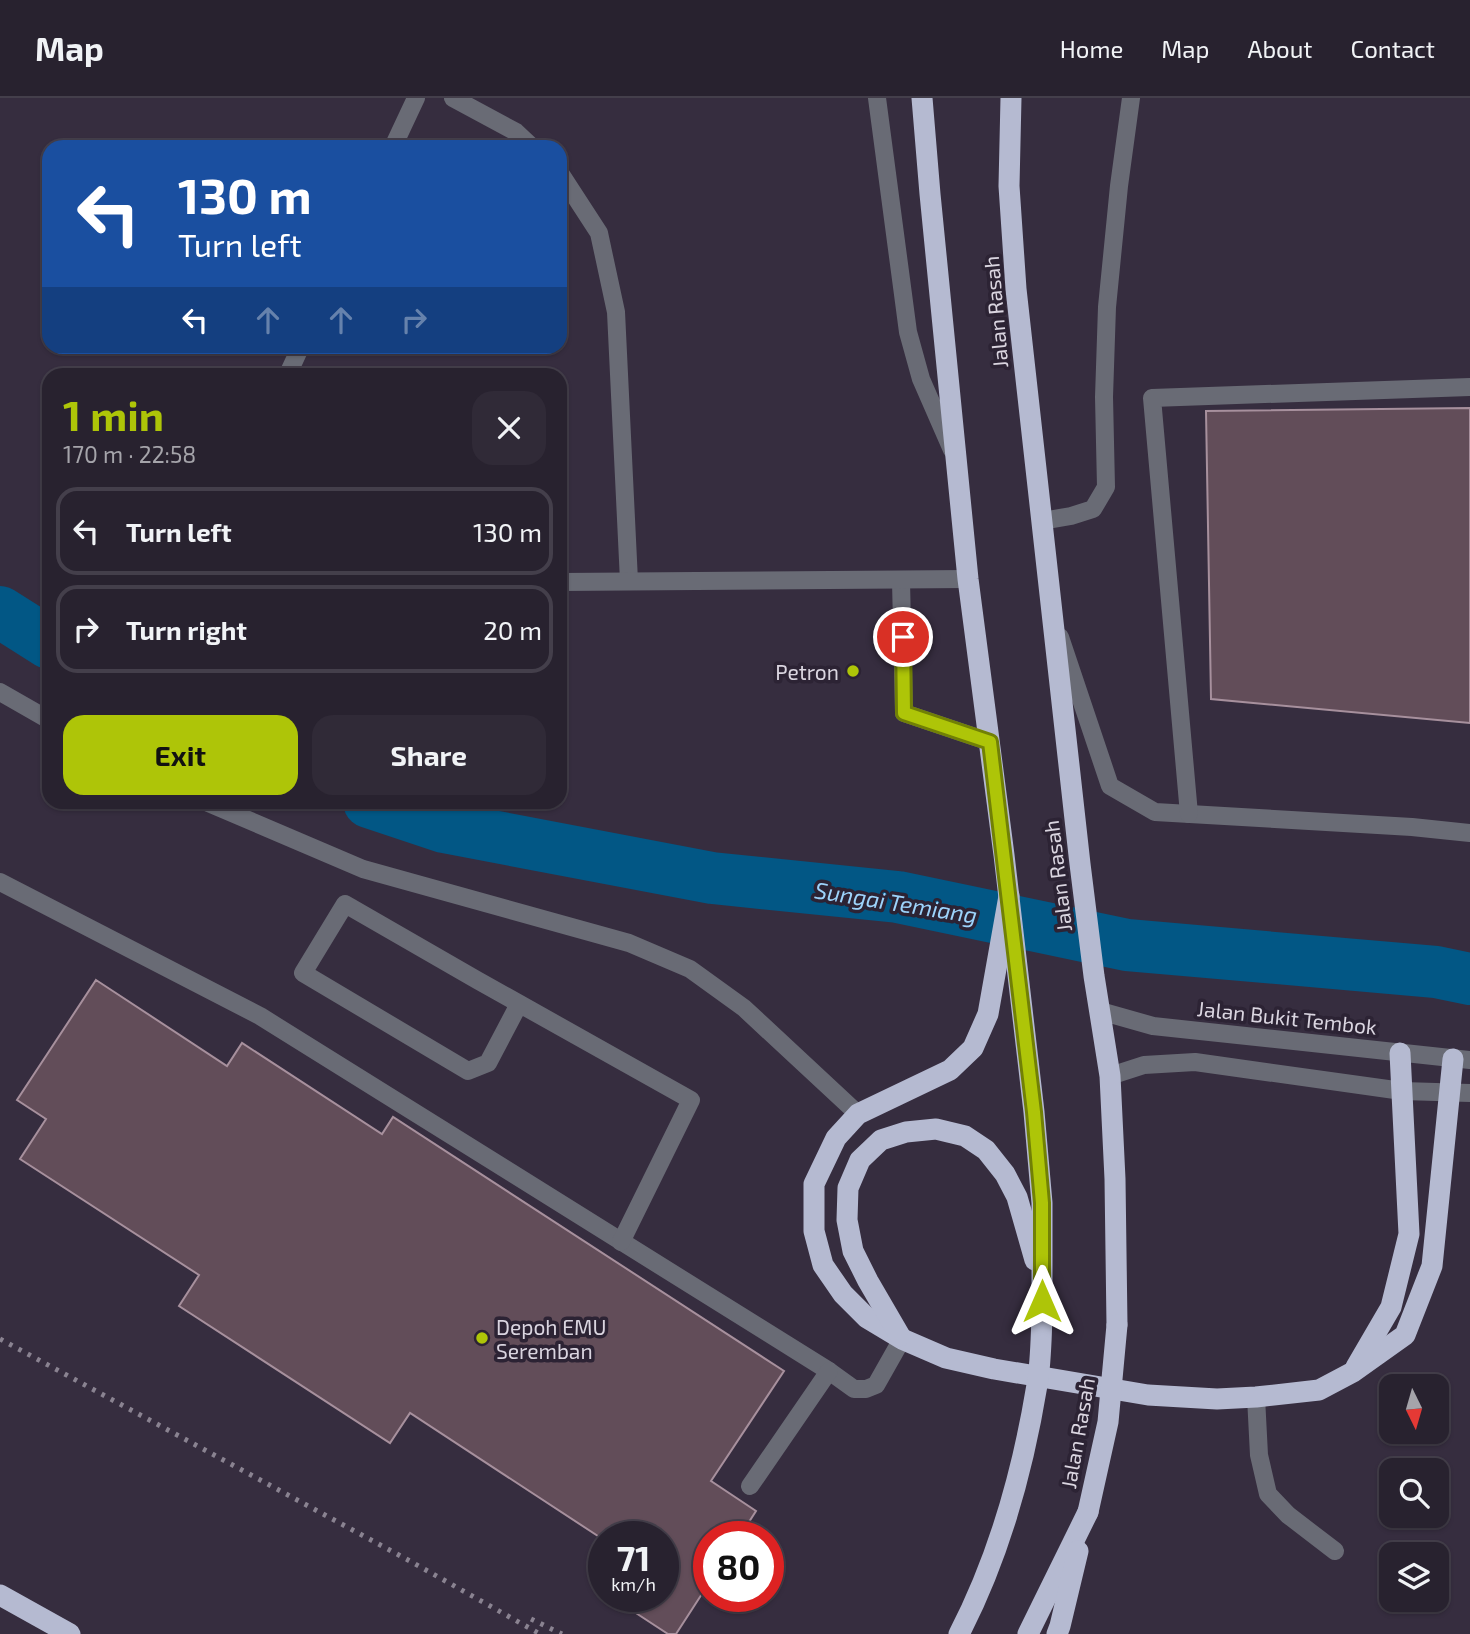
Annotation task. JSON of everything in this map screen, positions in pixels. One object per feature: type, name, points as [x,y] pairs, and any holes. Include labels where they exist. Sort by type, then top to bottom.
[{"type":"highway","points":[[922,98],[968,579],[1010,896],[1007,965],[1035,1125],[1042,1203],[1043,1285],[1038,1383],[1022,1458],[1004,1523],[975,1602],[959,1634]]},
{"type":"highway","name":"Jalan Rasah","points":[[1011,98],[1009,186],[1016,289],[1080,864],[1110,1076],[1115,1179],[1117,1325],[1108,1422],[1088,1511],[1028,1634]]},
{"type":"highway","points":[[1007,965],[973,1048],[950,1070],[858,1114],[836,1138],[814,1184],[814,1231],[823,1265],[843,1294],[867,1318],[902,1339],[946,1358],[994,1369],[1147,1395],[1217,1399],[1319,1390],[1353,1372],[1405,1335],[1432,1266],[1460,1093],[1462,1060]]},
{"type":"highway","points":[[1353,1372],[1391,1307],[1409,1234],[1400,1053]]},
{"type":"highway","points":[[902,1339],[853,1251],[848,1220],[848,1188],[860,1160],[881,1140],[906,1132],[936,1129],[965,1136],[986,1150],[1005,1174],[1017,1196],[1043,1285]]},
{"type":"highway","points":[[1057,1634],[1088,1511]]},
{"type":"highway","points":[[0,1595],[70,1634]]},
{"type":"street","points":[[396,140],[416,98]]},
{"type":"street","points":[[453,98],[516,132],[525,140]]},
{"type":"street","points":[[877,98],[908,332],[921,379],[956,460]]},
{"type":"street","points":[[1042,521],[1093,509],[1106,487],[1104,397],[1107,307],[1131,98]]},
{"type":"street","points":[[567,184],[599,233],[615,312],[629,581]]},
{"type":"street","points":[[1189,814],[1152,398],[1470,387]]},
{"type":"street","points":[[567,582],[968,579]]},
{"type":"street","points":[[901,581],[904,713],[990,742]]},
{"type":"street","points":[[1052,612],[1110,786],[1155,812],[1412,827],[1470,833]]},
{"type":"street","points":[[0,692],[42,716]]},
{"type":"street","points":[[222,809],[363,869],[629,943],[690,969],[744,1007],[858,1114]]},
{"type":"street","points":[[0,882],[260,1016],[854,1389],[866,1389],[876,1385],[902,1339]]},
{"type":"street","points":[[519,1004],[488,1063],[468,1071],[303,973],[345,904],[691,1100],[621,1242]]},
{"type":"street","name":"Jalan Bukit Tembok","points":[[1100,1011],[1153,1026],[1462,1060]]},
{"type":"street","points":[[1110,1076],[1144,1065],[1195,1062],[1402,1091],[1460,1093]]},
{"type":"street","points":[[750,1486],[829,1371]]},
{"type":"street","points":[[1256,1397],[1259,1455],[1268,1494],[1288,1515],[1335,1551]]},
{"type":"building","points":[[1470,408],[1470,723],[1211,699],[1206,411]]},
{"type":"building","name":"Depoh EMU Seremban","points":[[96,980],[227,1066],[242,1043],[382,1134],[393,1117],[784,1371],[711,1481],[756,1511],[750,1521],[693,1521],[693,1608],[676,1634],[668,1634],[634,1612],[679,1612],[679,1521],[588,1521],[588,1530],[410,1413],[390,1443],[179,1306],[199,1275],[20,1159],[46,1119],[17,1100]]},
{"type":"waterway","name":"Sungai Temiang","points":[[0,612],[42,639]]},
{"type":"waterway","name":"Sungai Temiang","points":[[390,809],[444,827],[712,878],[898,897],[1127,945],[1436,972],[1470,979]]},
{"type":"railway","points":[[0,1339],[540,1634]]},
{"type":"railway","points":[[531,1619],[562,1634]]},
{"type":"place","name":"Petron","points":[[853,671]]},
{"type":"place","name":"Depoh EMU Seremban","points":[[482,1338]]},
{"type":"route","points":[[903,637],[904,713],[990,742],[1034,1112],[1042,1203],[1042,1301]]}]
